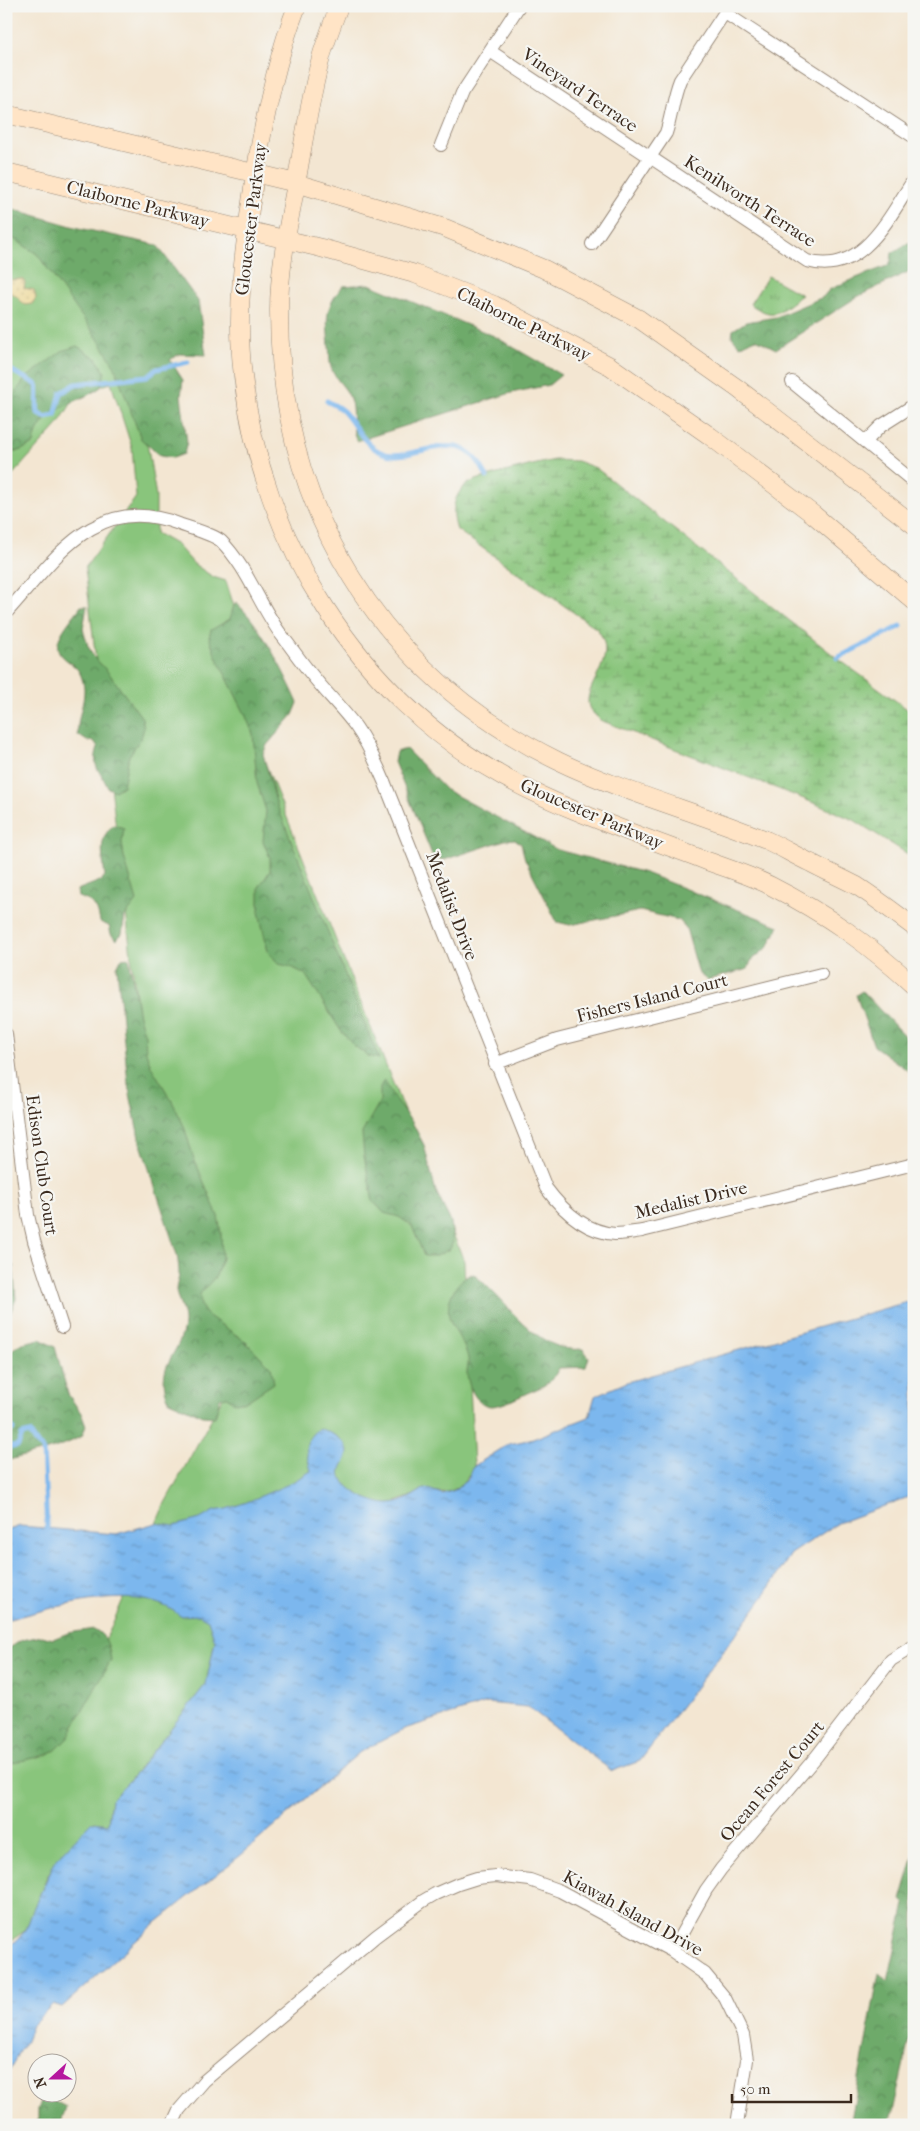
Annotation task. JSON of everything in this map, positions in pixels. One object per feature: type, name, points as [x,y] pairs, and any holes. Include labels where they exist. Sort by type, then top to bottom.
[{"type":"main road","name":"Gloucester Parkway","points":[[296,6],[289,25],[268,104],[255,174],[240,298],[242,373],[249,418],[264,477],[294,555],[317,595],[359,656],[410,708],[440,735],[503,776],[556,802],[769,885],[846,929],[880,954],[914,986]]},
{"type":"main road","name":"Gloucester Parkway","points":[[339,6],[322,55],[296,183],[282,268],[279,309],[280,354],[293,440],[309,493],[340,557],[378,616],[396,638],[439,682],[511,734],[558,761],[611,783],[768,841],[857,886],[914,927]]},
{"type":"main road","points":[[6,114],[296,183],[445,228],[544,269],[639,319],[737,388],[914,526]]},
{"type":"main road","name":"Claiborne Parkway","points":[[6,172],[286,239],[416,274],[494,305],[610,366],[710,436],[814,514],[914,601]]},
{"type":"street","points":[[441,145],[462,92],[519,6]]},
{"type":"street","points":[[592,244],[666,133],[680,80],[727,9],[914,137]]},
{"type":"street","name":"Vineyard Terrace","points":[[490,51],[650,158]]},
{"type":"street","name":"Kenilworth Terrace","points":[[650,158],[807,261],[819,264],[832,264],[844,260],[866,248],[875,238],[914,179]]},
{"type":"street","points":[[792,382],[914,482]]},
{"type":"street","points":[[865,442],[881,426],[914,405]]},
{"type":"street","name":"Medalist Drive","points":[[6,612],[70,543],[88,529],[105,521],[124,516],[144,514],[161,517],[219,540],[242,569],[270,619],[311,675],[356,726],[369,748],[384,781],[495,1064],[546,1188],[560,1207],[576,1219],[591,1228],[615,1234],[642,1231],[914,1164]]},
{"type":"street","name":"Fishers Island Court","points":[[495,1064],[557,1040],[821,974]]},
{"type":"street","name":"Edison Club Court","points":[[6,1034],[7,1056],[28,1215],[34,1241],[62,1327]]},
{"type":"street","name":"Ocean Forest Court","points":[[672,1951],[706,1890],[721,1869],[816,1757],[891,1660],[914,1646]]},
{"type":"street","name":"Kiawah Island Drive","points":[[172,2125],[179,2110],[204,2081],[369,1942],[423,1901],[458,1884],[477,1878],[496,1876],[530,1880],[580,1900],[672,1951],[710,1980],[725,1998],[743,2034],[747,2060],[737,2125]]},
{"type":"green space","points":[[6,207],[75,227],[157,245],[198,301],[206,355],[179,354],[170,360],[183,380],[181,396],[187,442],[184,454],[173,458],[160,456],[141,439],[114,365],[98,339],[37,254],[11,237],[6,237]]},
{"type":"green space","points":[[6,218],[114,248],[156,496],[156,533],[177,545],[194,564],[213,577],[226,581],[267,712],[260,750],[464,1261],[474,1466],[460,1486],[448,1492],[433,1491],[425,1488],[414,1495],[391,1504],[215,1641],[206,1684],[130,1780],[111,1799],[108,1824],[92,1822],[48,1874],[26,1930],[6,1944],[6,1738],[101,1650],[165,1503],[226,1392],[159,1190],[85,568],[136,497],[132,448],[111,383],[78,393],[57,426],[6,482]]},
{"type":"green space","points":[[914,242],[914,269],[857,297],[776,349],[756,339],[740,346],[732,337],[733,330],[746,322],[776,317],[823,297],[829,290],[846,282],[887,266],[891,261],[892,253],[908,243]]},
{"type":"green space","points":[[768,276],[802,295],[782,310],[772,313],[750,304]]},
{"type":"green space","points":[[369,284],[494,336],[561,375],[549,385],[511,393],[357,441],[350,399],[330,365],[328,315],[332,301],[343,286]]},
{"type":"green space","points":[[77,346],[96,358],[105,372],[101,387],[51,415],[37,432],[34,444],[19,451],[6,453],[6,405],[26,378],[62,351]]},
{"type":"green space","points":[[555,460],[577,461],[596,468],[837,658],[914,714],[914,858],[854,820],[600,720],[591,711],[588,702],[589,693],[603,663],[605,652],[604,641],[597,629],[457,530],[454,517],[457,497],[460,491],[471,482]]},
{"type":"green space","points":[[236,603],[263,636],[298,703],[293,715],[267,745],[263,754],[277,805],[379,1059],[368,1056],[353,1045],[341,1031],[305,974],[291,967],[279,964],[268,952],[259,912],[259,887],[270,871],[270,858],[263,841],[266,811],[257,783],[253,734],[215,654],[209,637],[211,630],[230,619]]},
{"type":"green space","points":[[81,606],[87,606],[83,629],[88,646],[94,657],[108,672],[142,718],[144,728],[141,738],[129,756],[123,786],[115,791],[108,788],[97,769],[95,760],[98,747],[94,741],[87,741],[78,735],[78,723],[84,694],[83,682],[77,669],[62,656],[58,649],[61,635]]},
{"type":"green space","points":[[406,749],[446,790],[558,850],[645,873],[779,926],[768,947],[751,961],[748,969],[707,980],[699,974],[686,928],[679,920],[640,911],[570,925],[557,922],[525,859],[521,844],[515,839],[505,840],[444,860],[433,857],[394,762],[396,752]]},
{"type":"green space","points":[[114,825],[124,828],[122,842],[124,857],[137,901],[125,916],[122,934],[116,940],[111,934],[109,926],[100,922],[94,905],[78,897],[77,890],[100,881],[105,876],[102,855],[103,842],[105,836]]},
{"type":"green space","points":[[129,958],[139,1016],[145,1035],[146,1052],[151,1066],[172,1101],[184,1126],[193,1156],[218,1216],[222,1258],[216,1276],[200,1294],[201,1306],[206,1314],[245,1341],[271,1367],[274,1383],[247,1401],[234,1403],[227,1397],[220,1398],[215,1417],[203,1416],[169,1401],[165,1388],[164,1378],[166,1369],[182,1335],[184,1320],[176,1290],[179,1274],[177,1255],[139,1138],[128,1084],[117,967],[121,959]]},
{"type":"green space","points":[[862,991],[914,1046],[914,1075],[874,1046],[856,995]]},
{"type":"green space","points":[[384,1080],[397,1103],[412,1122],[424,1145],[436,1192],[451,1222],[453,1242],[450,1249],[436,1256],[424,1256],[412,1226],[399,1217],[384,1213],[373,1201],[364,1156],[362,1133],[380,1101],[380,1087]]},
{"type":"green space","points":[[6,1265],[13,1265],[16,1299],[6,1323]]},
{"type":"green space","points":[[473,1274],[523,1323],[537,1334],[551,1343],[566,1349],[583,1349],[589,1357],[586,1367],[559,1368],[552,1379],[543,1386],[504,1403],[492,1406],[481,1403],[469,1384],[467,1353],[452,1325],[449,1313],[450,1299],[453,1292],[461,1280]]},
{"type":"green space","points":[[40,1339],[55,1347],[68,1394],[81,1413],[86,1426],[82,1436],[73,1441],[6,1461],[6,1353],[23,1343]]},
{"type":"green space","points":[[94,1629],[107,1642],[111,1660],[67,1739],[56,1750],[46,1755],[12,1763],[6,1761],[6,1650],[22,1640],[42,1636],[53,1639],[68,1633]]},
{"type":"green space","points":[[914,1855],[914,2018],[890,2125],[850,2125],[879,1973],[888,1981],[905,1904],[901,1900]]},
{"type":"green space","points":[[40,2104],[60,2104],[66,2107],[60,2125],[20,2125],[34,2124],[38,2119]]},
{"type":"sand","points":[[6,269],[9,280],[23,279],[25,282],[24,288],[34,290],[36,298],[32,304],[25,305],[16,296],[6,291]]},
{"type":"water","points":[[914,1300],[914,1495],[838,1523],[791,1554],[760,1602],[640,1761],[612,1771],[528,1707],[487,1703],[404,1729],[360,1752],[241,1855],[158,1921],[62,2007],[53,2004],[32,2025],[26,2041],[6,2079],[6,1947],[16,1941],[26,1930],[34,1907],[56,1859],[92,1822],[108,1824],[111,1799],[130,1780],[206,1684],[215,1641],[208,1620],[199,1615],[180,1616],[163,1605],[143,1600],[120,1598],[96,1600],[47,1609],[6,1620],[6,1531],[20,1526],[116,1534],[156,1523],[174,1526],[200,1519],[214,1511],[247,1502],[289,1484],[311,1471],[307,1447],[310,1438],[319,1428],[344,1443],[348,1453],[341,1469],[341,1477],[355,1492],[369,1500],[384,1504],[394,1504],[404,1501],[425,1488],[442,1494],[455,1490],[468,1479],[474,1466],[509,1444],[533,1439],[589,1417],[595,1396],[627,1382]]},
{"type":"waterway","points":[[6,366],[37,385],[38,413],[44,417],[55,415],[61,393],[76,384],[147,376],[157,369],[188,362]]},
{"type":"waterway","points":[[327,401],[343,411],[365,440],[376,450],[391,455],[400,455],[443,447],[463,449],[471,454],[479,463],[487,477]]},
{"type":"waterway","points":[[837,658],[901,626]]},
{"type":"waterway","points":[[6,1423],[13,1429],[6,1433]]},
{"type":"waterway","points":[[6,1446],[18,1446],[22,1435],[30,1433],[36,1443],[43,1449],[47,1528]]}]
